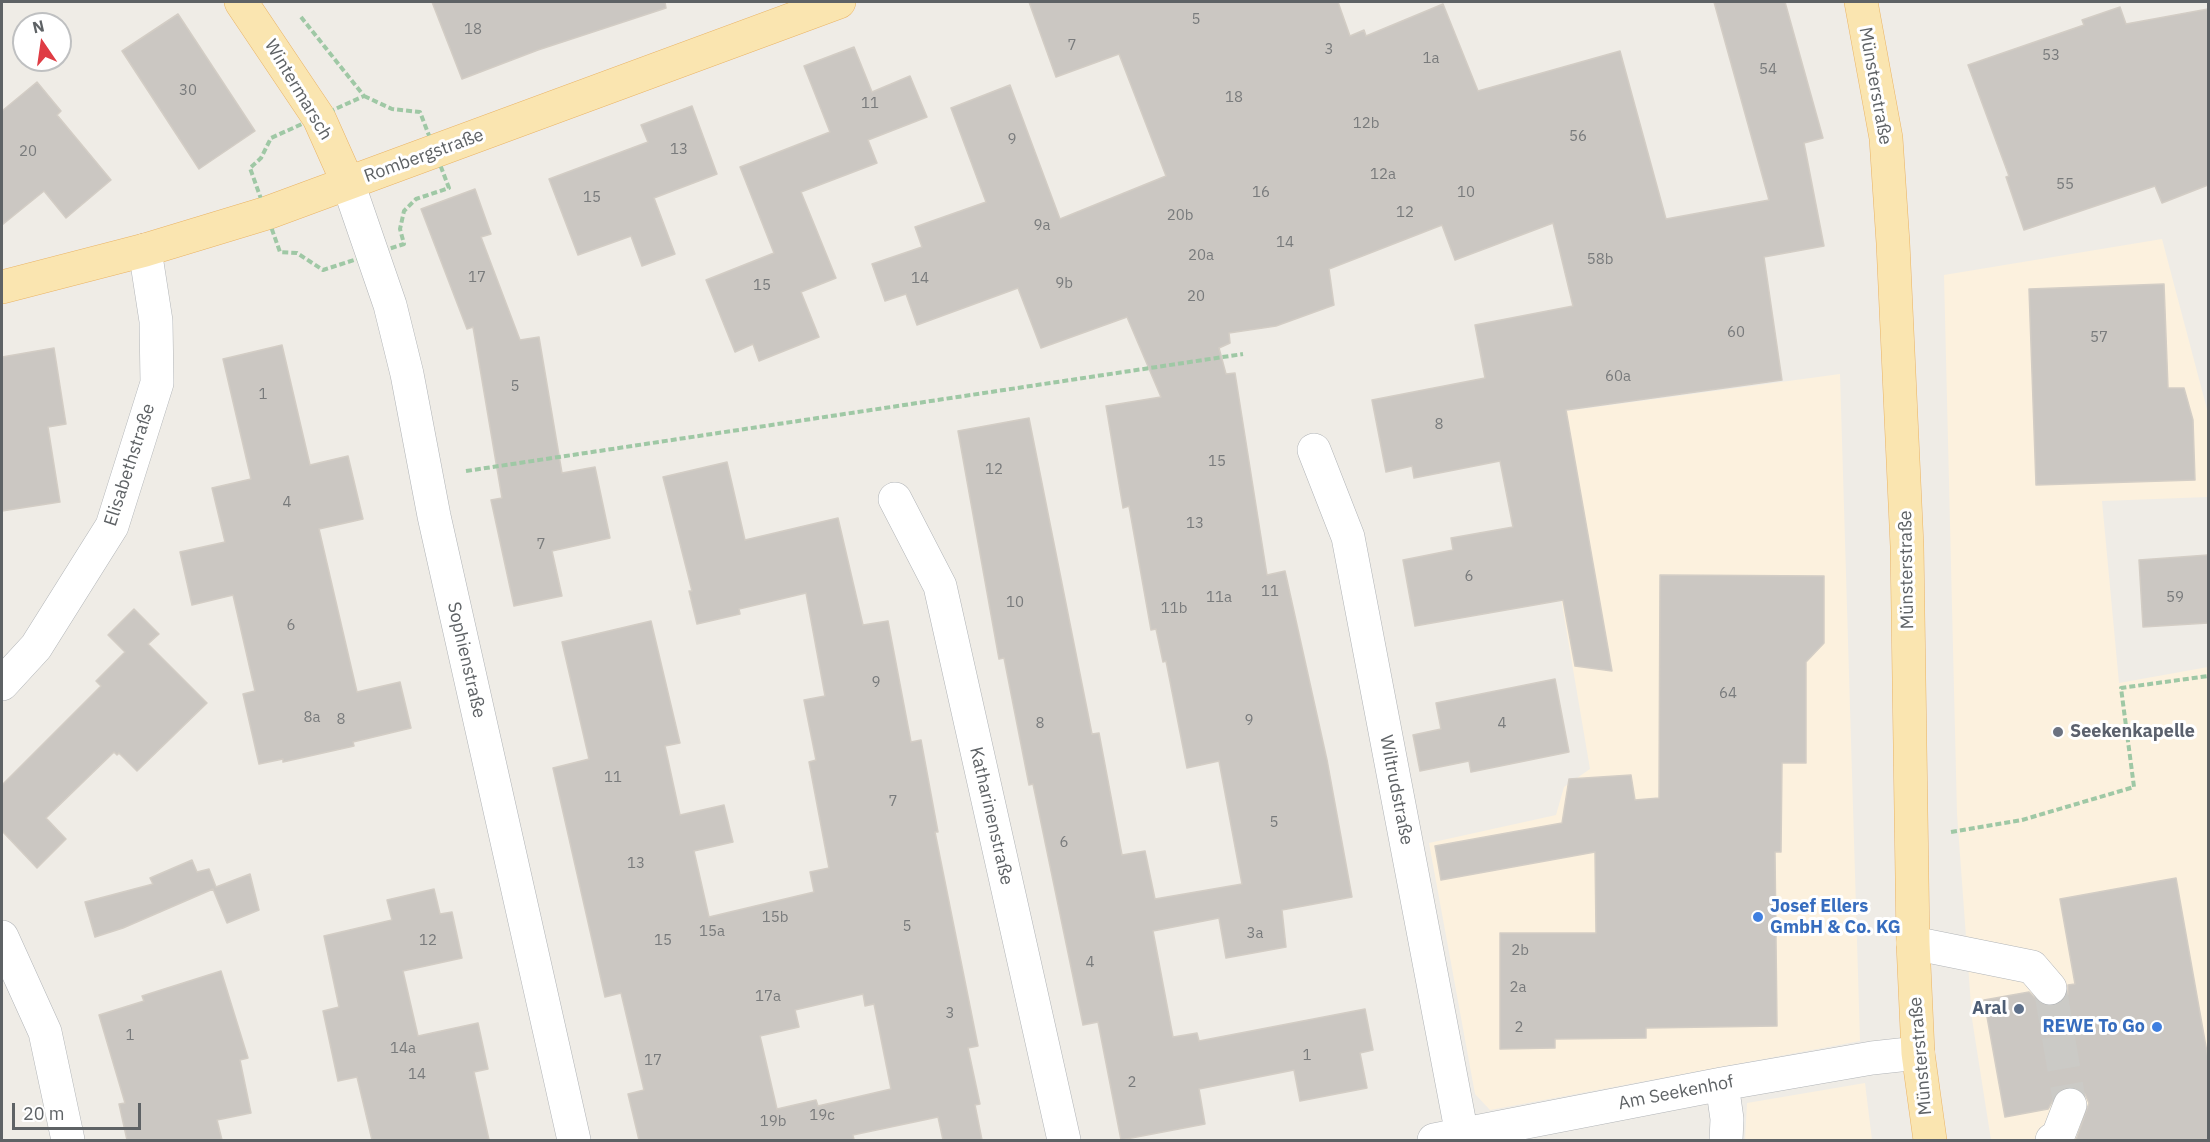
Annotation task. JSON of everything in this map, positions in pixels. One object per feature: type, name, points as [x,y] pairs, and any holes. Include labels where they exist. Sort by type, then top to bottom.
[{"type":"main road","name":"Wintermarsch","points":[[240,2],[319,118],[348,183]]},
{"type":"main road","name":"Rombergstraße","points":[[2,287],[145,249],[267,213],[839,2]]},
{"type":"main road","name":"Münsterstraße","points":[[1861,2],[1886,138],[1893,252],[1907,546],[1913,943],[1918,1053],[1930,1140]]},
{"type":"street","name":"Sophienstraße","points":[[348,183],[390,305],[574,1140]]},
{"type":"street","name":"Elisabethstraße","points":[[2,684],[36,647],[112,526],[157,383],[156,321],[145,249]]},
{"type":"street","name":"Wiltrudstraße","points":[[1314,450],[1348,537],[1448,1138]]},
{"type":"street","name":"Katharinenstraße","points":[[895,499],[940,586],[1064,1140]]},
{"type":"street","points":[[2,937],[45,1032],[68,1140]]},
{"type":"street","points":[[1913,943],[2032,967],[2050,987]]},
{"type":"street","name":"Am Seekenhof","points":[[1448,1138],[1722,1084],[1872,1058],[1918,1053]]},
{"type":"street","points":[[1722,1084],[1727,1119],[1726,1140]]},
{"type":"street","points":[[2052,1140],[2058,1136],[2070,1105]]},
{"type":"path","points":[[297,11],[340,69],[364,96]]},
{"type":"path","points":[[427,477],[1243,354]]},
{"type":"path","points":[[1912,833],[1947,833],[2022,820],[2134,787],[2121,688],[2208,676]]},
{"type":"shaded area","points":[[2162,239],[2208,413],[2208,497],[2102,501],[2119,683],[2208,667],[2208,1140],[1991,1140],[1972,1019],[1957,814],[1944,275]]},
{"type":"shaded area","points":[[1840,374],[1860,1041],[1490,1110],[1475,1094],[1429,843],[1556,815],[1564,787],[1590,769],[1530,416]]},
{"type":"shaded area","points":[[1865,1083],[1872,1140],[1745,1140],[1747,1103]]},
{"type":"building","points":[[432,2],[665,2],[666,8],[538,50],[462,79]]},
{"type":"building","points":[[1029,2],[1338,2],[1350,36],[1364,30],[1366,36],[1443,4],[1478,91],[1620,51],[1666,219],[1769,200],[1714,2],[1785,2],[1823,138],[1804,143],[1824,246],[1764,257],[1782,380],[1566,410],[1612,671],[1575,666],[1563,600],[1415,626],[1403,560],[1453,550],[1451,538],[1513,527],[1500,461],[1414,478],[1412,466],[1386,472],[1372,400],[1485,378],[1475,325],[1573,306],[1553,223],[1455,260],[1442,225],[1329,269],[1334,305],[1276,326],[1229,333],[1230,343],[1219,348],[1226,374],[1235,373],[1267,575],[1285,571],[1327,760],[1352,897],[1282,910],[1286,947],[1226,958],[1219,918],[1153,931],[1173,1037],[1197,1033],[1199,1041],[1365,1009],[1373,1050],[1360,1053],[1367,1088],[1300,1101],[1294,1070],[1199,1089],[1205,1124],[1121,1140],[1098,1022],[1083,1025],[1033,784],[1029,785],[1004,658],[999,659],[958,431],[1029,418],[1092,734],[1099,733],[1122,855],[1145,851],[1155,899],[1242,884],[1219,761],[1187,768],[1166,661],[1163,662],[1156,629],[1151,630],[1129,506],[1123,508],[1106,406],[1161,397],[1127,317],[1041,348],[1018,288],[917,325],[906,294],[885,301],[872,264],[922,247],[915,227],[986,202],[951,108],[1010,85],[1060,219],[1166,176],[1119,54],[1056,77]]},
{"type":"building","points":[[2120,7],[2126,24],[2208,9],[2208,185],[2162,203],[2155,186],[2024,230],[2006,177],[2009,176],[1968,65],[2084,25],[2082,20]]},
{"type":"building","points":[[178,14],[255,131],[199,169],[122,51]]},
{"type":"building","points":[[854,47],[872,92],[910,76],[927,117],[868,140],[877,163],[801,192],[836,278],[801,292],[819,337],[759,361],[753,344],[735,352],[706,280],[774,253],[740,167],[830,132],[804,66]]},
{"type":"building","points":[[37,82],[61,111],[57,115],[111,180],[66,218],[44,191],[2,225],[2,111]]},
{"type":"building","points":[[692,106],[717,174],[654,198],[675,254],[642,266],[631,236],[578,255],[549,179],[648,142],[641,125]]},
{"type":"building","points":[[475,189],[491,234],[481,237],[520,340],[539,337],[562,473],[595,467],[610,538],[552,551],[562,596],[514,606],[491,500],[502,498],[473,327],[467,329],[421,209]]},
{"type":"building","points":[[2164,284],[2168,388],[2184,388],[2193,420],[2195,480],[2036,485],[2029,289]]},
{"type":"building","points":[[282,345],[310,465],[348,456],[363,519],[319,529],[357,692],[400,682],[411,728],[353,742],[354,746],[283,762],[283,759],[259,764],[243,694],[255,691],[233,595],[192,605],[180,552],[225,542],[212,488],[251,479],[223,359]]},
{"type":"building","points":[[54,348],[66,424],[48,427],[60,502],[2,511],[2,357]]},
{"type":"building","points":[[727,462],[745,540],[838,518],[863,625],[888,621],[911,742],[921,740],[938,832],[935,832],[978,1046],[968,1048],[980,1104],[975,1105],[982,1140],[943,1140],[938,1117],[853,1135],[854,1140],[639,1140],[628,1094],[644,1090],[621,993],[605,997],[553,768],[589,759],[562,642],[651,621],[680,743],[665,746],[680,815],[724,805],[733,842],[694,851],[709,917],[814,892],[810,872],[829,868],[809,762],[816,760],[804,700],[825,696],[806,593],[739,609],[740,614],[697,624],[689,591],[692,591],[663,477]],"holes":[[[863,994],[865,1006],[874,1004],[891,1089],[818,1106],[816,1100],[777,1109],[760,1036],[799,1027],[795,1010]]]},
{"type":"building","points":[[2208,555],[2208,623],[2143,627],[2139,560]]},
{"type":"building","points":[[1660,575],[1824,576],[1824,643],[1806,662],[1806,763],[1782,763],[1781,852],[1775,852],[1777,1026],[1646,1028],[1646,1038],[1555,1039],[1555,1048],[1500,1049],[1500,933],[1596,933],[1595,852],[1441,880],[1435,846],[1562,823],[1569,779],[1631,775],[1635,800],[1659,798]]},
{"type":"building","points":[[134,609],[159,634],[148,644],[207,703],[137,771],[119,753],[117,755],[114,752],[46,818],[66,839],[37,868],[2,831],[2,785],[101,686],[96,681],[125,652],[108,635]]},
{"type":"building","points":[[1555,679],[1569,752],[1471,772],[1469,761],[1420,771],[1413,735],[1441,729],[1436,703]]},
{"type":"building","points":[[192,860],[197,872],[209,869],[216,887],[250,874],[259,910],[227,923],[213,889],[123,928],[95,937],[85,902],[153,884],[150,878]]},
{"type":"building","points":[[2176,878],[2208,1058],[2208,1140],[2076,1140],[2089,1103],[2085,1094],[2076,1087],[2068,1086],[2059,1090],[2048,1109],[2005,1117],[1984,1000],[2029,992],[2044,1006],[2054,1006],[2063,1002],[2068,994],[2068,985],[2075,984],[2060,899]]},
{"type":"building","points":[[434,889],[440,914],[452,912],[462,958],[403,971],[418,1036],[478,1023],[488,1069],[474,1072],[489,1140],[372,1140],[357,1077],[338,1081],[323,1011],[339,1007],[324,936],[392,920],[387,900]]},
{"type":"building","points":[[221,971],[248,1058],[240,1060],[251,1113],[217,1120],[222,1140],[127,1140],[119,1104],[125,1103],[99,1015],[144,1001],[142,996]]},
{"type":"tunnel","points":[[2050,988],[2070,1105]]},
{"type":"place","name":"Seekenkapelle","points":[[2058,732]]},
{"type":"place","name":"Josef Ellers GmbH & Co. KG","points":[[1758,917]]},
{"type":"place","name":"Aral","points":[[2019,1009]]},
{"type":"place","name":"REWE To Go","points":[[2157,1027]]}]
